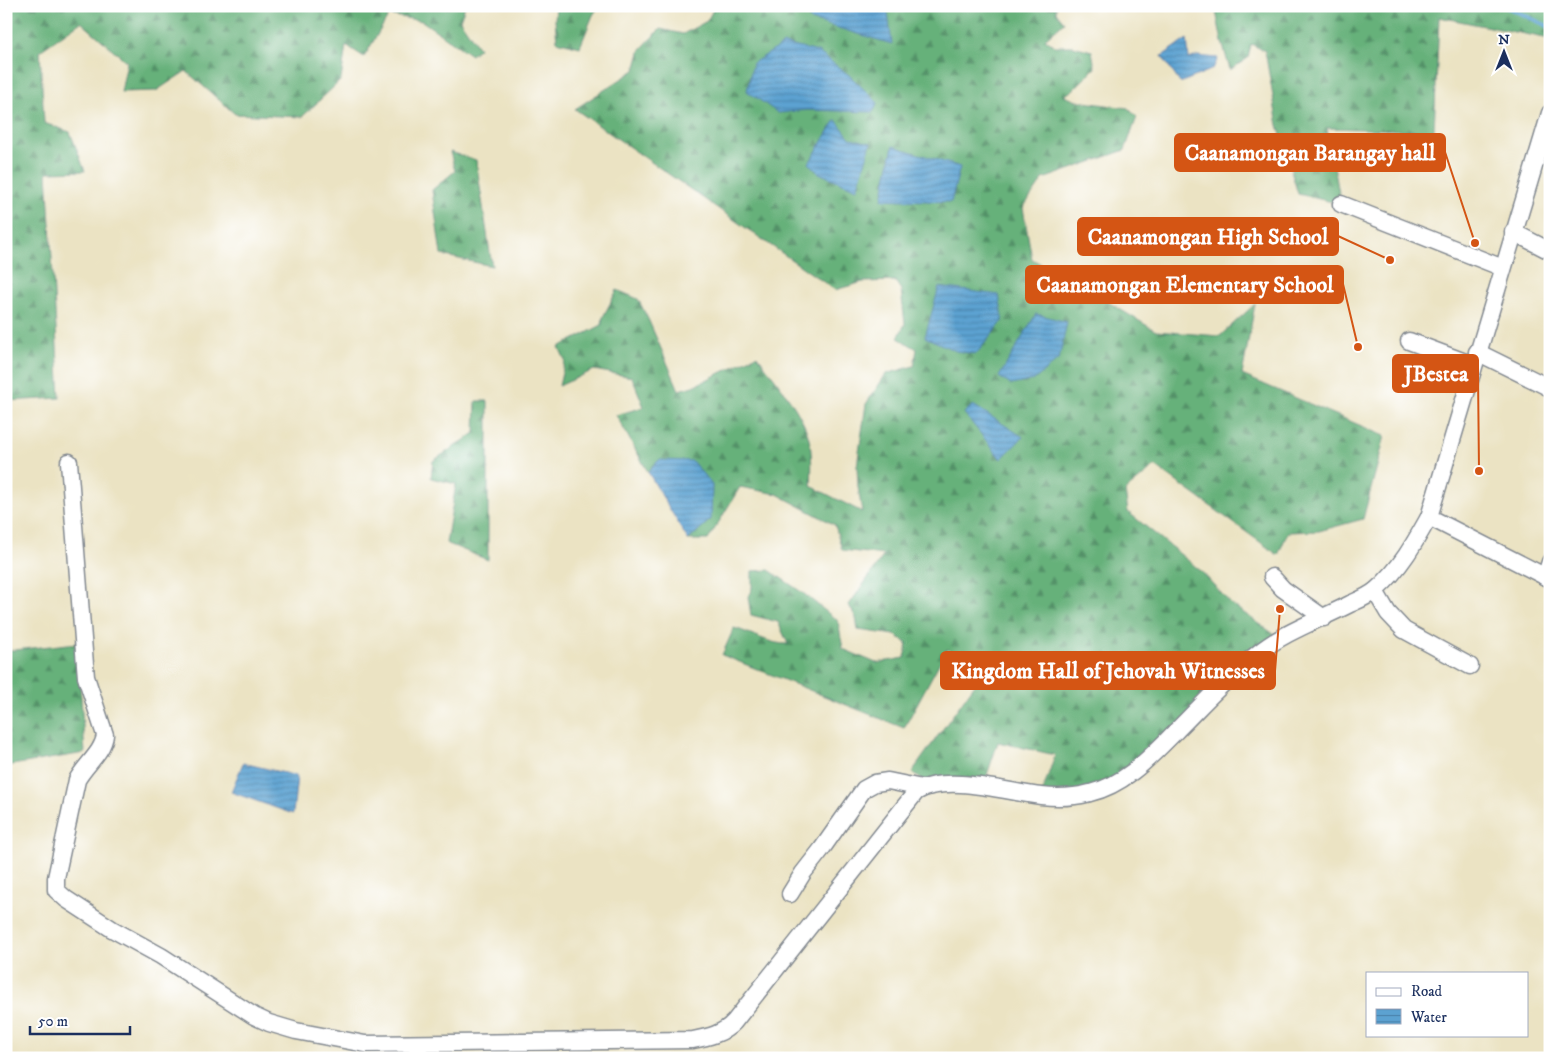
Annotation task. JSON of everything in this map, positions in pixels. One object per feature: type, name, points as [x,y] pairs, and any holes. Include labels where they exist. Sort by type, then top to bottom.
[{"type":"street","points":[[69,462],[86,677],[105,735],[104,744],[83,768],[77,780],[56,878],[56,890],[66,900],[112,929],[162,956],[246,1011],[270,1023],[296,1031],[366,1044],[693,1040],[709,1037],[729,1028],[916,792],[922,788],[949,784],[1055,797],[1091,793],[1108,786],[1139,767],[1226,681],[1257,654],[1280,639],[1375,591],[1390,577],[1408,555],[1429,516],[1550,113]]},
{"type":"street","points":[[1341,204],[1503,268]]},
{"type":"street","points":[[1513,232],[1550,251]]},
{"type":"street","points":[[1409,341],[1475,359],[1550,388]]},
{"type":"street","points":[[1429,516],[1548,573]]},
{"type":"street","points":[[1272,577],[1283,589],[1324,618]]},
{"type":"street","points":[[1375,591],[1388,613],[1404,630],[1470,666]]},
{"type":"street","points":[[790,894],[864,789],[874,783],[888,781],[922,788]]},
{"type":"green space","points":[[6,6],[465,6],[460,20],[479,48],[471,55],[422,21],[389,15],[364,57],[346,45],[341,80],[302,117],[235,114],[186,71],[156,91],[121,92],[127,62],[81,22],[40,51],[44,123],[70,132],[85,171],[47,172],[60,398],[6,401]]},
{"type":"green space","points":[[556,6],[599,6],[593,15],[580,47],[557,41]]},
{"type":"green space","points":[[715,6],[1056,6],[1056,12],[1064,22],[1045,39],[1055,46],[1073,46],[1092,51],[1095,68],[1074,89],[1064,96],[1077,101],[1128,108],[1137,117],[1125,150],[1043,179],[1023,208],[1032,259],[1156,331],[1220,336],[1255,304],[1242,375],[1385,436],[1363,519],[1319,531],[1288,532],[1278,555],[1155,466],[1125,491],[1128,512],[1201,571],[1231,604],[1281,639],[1100,789],[1041,796],[1055,755],[998,742],[983,787],[929,785],[912,772],[975,684],[986,673],[947,649],[904,728],[722,655],[734,628],[768,641],[788,644],[778,622],[751,615],[748,597],[752,588],[752,571],[769,570],[803,593],[838,621],[843,649],[876,663],[905,658],[907,643],[895,635],[858,630],[856,618],[849,605],[884,555],[842,550],[835,525],[777,494],[740,487],[708,540],[688,540],[711,519],[659,460],[648,472],[616,415],[644,407],[632,377],[594,370],[559,386],[565,360],[559,347],[602,325],[603,317],[617,290],[638,299],[679,390],[696,385],[757,355],[790,399],[808,434],[812,464],[811,486],[862,512],[857,466],[866,404],[886,374],[914,366],[917,349],[898,338],[905,324],[901,290],[895,281],[863,282],[835,290],[575,109],[635,70],[641,49],[660,29],[683,34],[707,21]]},
{"type":"green space","points":[[1215,6],[1550,6],[1550,39],[1439,17],[1434,131],[1327,128],[1341,204],[1298,194],[1278,125],[1265,51],[1251,44],[1248,58],[1230,70]]},
{"type":"green space","points":[[450,152],[476,160],[492,266],[441,255],[432,190],[455,171]]},
{"type":"green space","points":[[476,401],[488,401],[488,560],[446,543],[456,484],[431,478],[433,461],[475,433]]},
{"type":"green space","points":[[77,643],[85,753],[6,766],[6,651]]},
{"type":"water","points":[[821,6],[887,6],[892,44],[808,19]]},
{"type":"water","points":[[1187,39],[1189,59],[1197,56],[1218,58],[1213,69],[1180,83],[1162,56]]},
{"type":"water","points":[[784,44],[818,52],[849,75],[878,103],[873,112],[807,110],[778,113],[747,91],[753,63]]},
{"type":"water","points":[[836,120],[850,138],[871,143],[857,189],[819,173],[809,163]]},
{"type":"water","points":[[893,146],[960,167],[951,202],[882,199]]},
{"type":"water","points":[[939,287],[999,295],[1003,321],[976,354],[956,351],[925,337]]},
{"type":"water","points":[[1036,314],[1067,322],[1059,359],[1034,380],[1011,385],[999,377]]},
{"type":"water","points":[[973,405],[1023,437],[1001,459],[964,413]]},
{"type":"water","points":[[659,460],[692,461],[712,485],[711,519],[688,540],[648,472]]},
{"type":"water","points":[[243,763],[297,776],[293,814],[231,792]]},
{"type":"waterway","points":[[1504,6],[1550,27]]},
{"type":"place","name":"Caanamongan Barangay hall","points":[[1475,243]]},
{"type":"place","name":"Caanamongan High School","points":[[1390,260]]},
{"type":"place","name":"Caanamongan Elementary School","points":[[1358,347]]},
{"type":"place","name":"JBestea","points":[[1479,471]]},
{"type":"place","name":"Kingdom Hall of Jehovah Witnesses","points":[[1280,609]]}]
